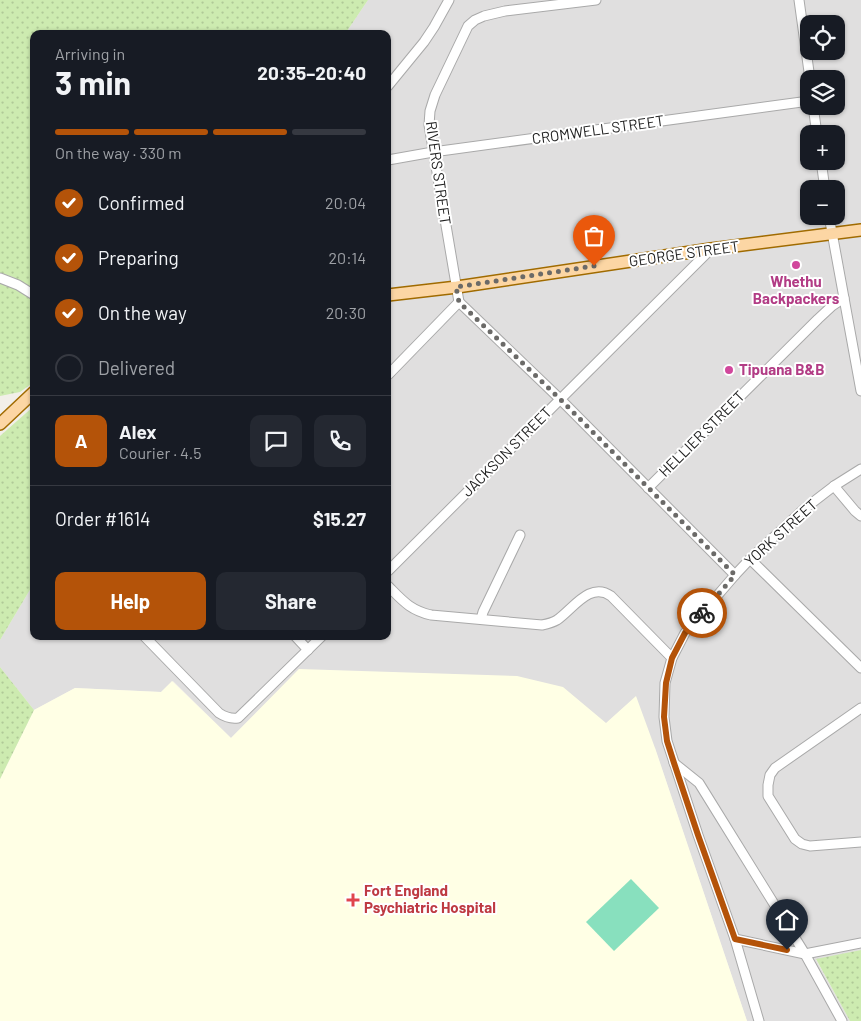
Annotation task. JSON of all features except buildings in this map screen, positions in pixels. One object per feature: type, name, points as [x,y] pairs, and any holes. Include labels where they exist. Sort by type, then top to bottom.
[{"type":"main road","name":"GEORGE STREET","points":[[391,295],[456,287],[711,249],[861,230]]},
{"type":"main road","points":[[0,424],[30,396]]},
{"type":"street","points":[[391,82],[424,42],[449,0]]},
{"type":"street","name":"RIVERS STREET","points":[[459,302],[429,125],[430,111],[435,96],[468,26],[475,20],[505,11],[596,0]]},
{"type":"street","points":[[799,0],[809,70]]},
{"type":"street","name":"CROMWELL STREET","points":[[391,159],[433,152],[800,102]]},
{"type":"street","points":[[830,225],[861,391]]},
{"type":"street","name":"JACKSON STREET","points":[[391,568],[711,249]]},
{"type":"street","points":[[0,278],[18,285],[30,292]]},
{"type":"street","name":"HELLIER STREET","points":[[648,488],[818,319],[844,298]]},
{"type":"street","points":[[391,372],[459,302],[560,399],[735,575]]},
{"type":"street","name":"YORK STREET","points":[[759,1021],[735,939],[667,741],[664,717],[666,683],[672,658],[685,633],[735,575],[804,509],[834,486],[861,470]]},
{"type":"street","points":[[834,486],[861,516]]},
{"type":"street","points":[[481,619],[520,535]]},
{"type":"street","points":[[750,559],[861,668]]},
{"type":"street","points":[[391,589],[410,607],[421,613],[542,625],[557,620],[587,594],[594,591],[602,591],[611,596],[672,658]]},
{"type":"street","points":[[148,640],[219,713],[229,718],[238,718],[318,640]]},
{"type":"street","points":[[299,640],[308,650]]},
{"type":"street","points":[[861,708],[776,768],[770,775],[768,796],[795,839],[802,844],[816,846],[861,842]]},
{"type":"street","points":[[674,763],[699,783],[805,954],[842,1021]]},
{"type":"street","points":[[735,939],[805,954],[861,943]]},
{"type":"shaded area","points":[[368,0],[861,0],[861,950],[816,960],[850,1021],[747,1021],[655,748],[606,723],[299,669],[231,738],[173,681],[161,692],[75,688],[34,710],[0,667],[0,640],[30,590],[30,640],[391,640],[391,30],[348,30]]},
{"type":"shaded area","name":"Fort England Psychiatric Hospital","points":[[299,669],[517,676],[563,687],[606,723],[636,696],[747,1021],[0,1021],[0,779],[34,710],[75,688],[161,692],[172,681],[231,738]]},
{"type":"green space","points":[[0,0],[368,0],[348,30],[30,30],[30,288],[13,277],[0,273]]},
{"type":"green space","points":[[0,283],[13,288],[30,299],[30,385],[20,392],[0,396]]},
{"type":"green space","points":[[30,410],[30,590],[0,640],[0,436]]},
{"type":"green space","points":[[0,667],[34,710],[0,779]]},
{"type":"green space","points":[[631,879],[659,908],[614,951],[586,922]]},
{"type":"green space","points":[[861,950],[861,1021],[850,1021],[816,959]]},
{"type":"way so far","points":[[594,266],[456,287],[459,302],[560,399],[735,575],[702,613]]},
{"type":"place","name":"Whethu Backpackers","points":[[796,265]]},
{"type":"place","name":"Tipuana B&B","points":[[729,370]]},
{"type":"place","name":"Fort England Psychiatric Hospital","points":[[353,900]]},
{"type":"route","points":[[702,613],[685,633],[672,658],[666,683],[664,717],[667,741],[735,939],[787,950]]}]
